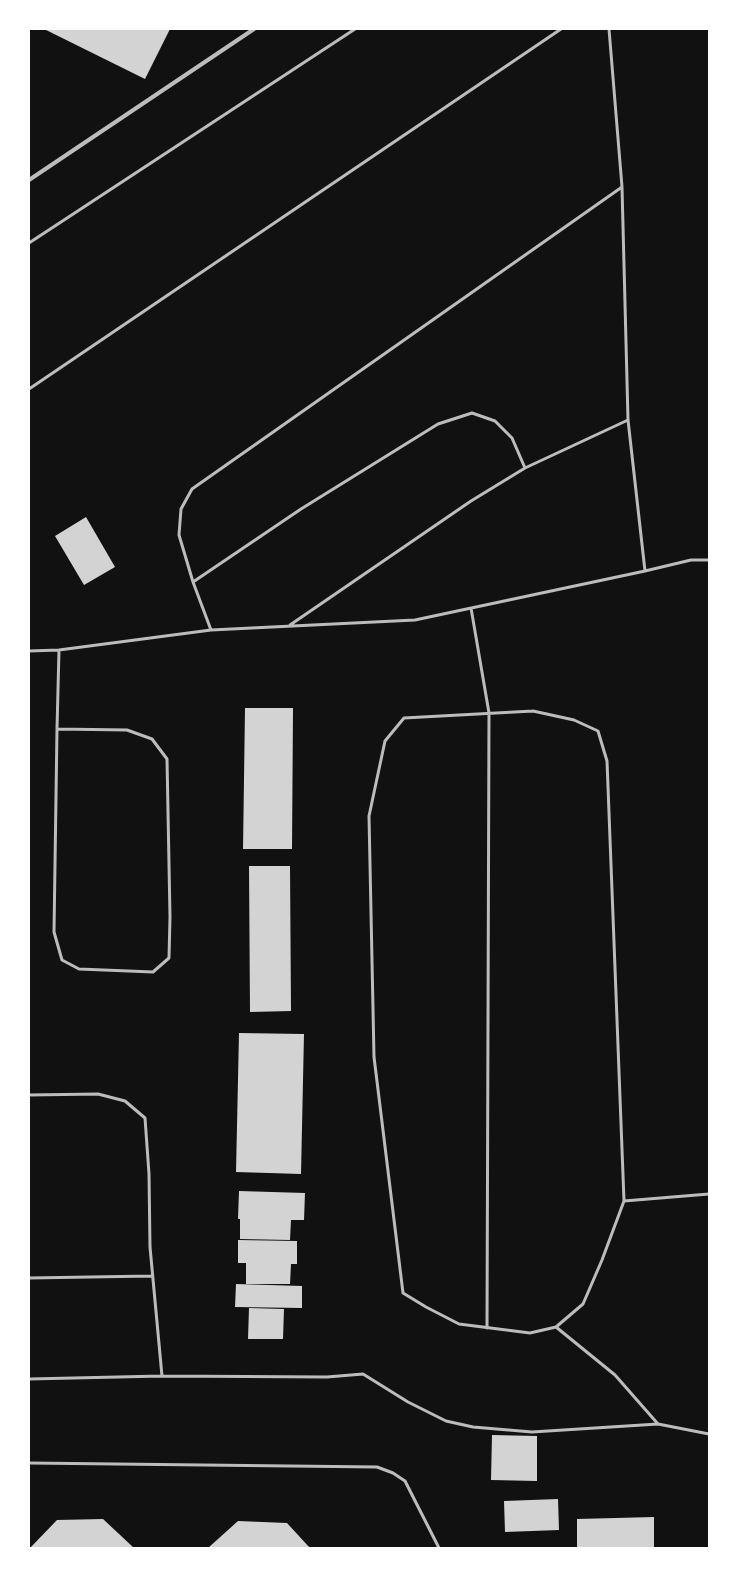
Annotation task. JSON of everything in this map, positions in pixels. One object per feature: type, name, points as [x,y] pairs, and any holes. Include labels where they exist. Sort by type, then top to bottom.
[{"type":"street","points":[[29,180],[254,29]]},
{"type":"lane","points":[[29,243],[355,29]]},
{"type":"lane","points":[[29,389],[561,29]]},
{"type":"lane","points":[[609,29],[622,187],[628,420],[645,571]]},
{"type":"lane","points":[[211,630],[193,582],[179,535],[181,509],[192,489],[622,187]]},
{"type":"lane","points":[[193,582],[301,509],[438,424],[472,414],[495,421],[512,438],[525,468]]},
{"type":"lane","points":[[290,626],[470,501],[525,468],[628,420]]},
{"type":"lane","points":[[29,651],[59,650],[211,630],[415,620],[691,560],[709,560]]},
{"type":"lane","points":[[471,608],[489,714],[487,1328]]},
{"type":"lane","points":[[57,729],[127,730],[152,740],[167,759],[170,917],[169,958],[153,972],[79,970],[62,960],[54,932],[57,729],[59,650]]},
{"type":"lane","points":[[533,711],[574,720],[598,731],[607,761],[624,1200],[602,1260],[583,1304],[556,1327],[530,1333],[459,1324],[403,1293],[374,1057],[369,816],[385,741],[404,718],[489,714],[533,711]]},
{"type":"lane","points":[[29,1094],[98,1094],[125,1101],[145,1118],[152,1276],[162,1376]]},
{"type":"lane","points":[[624,1200],[709,1194]]},
{"type":"lane","points":[[29,1278],[152,1276]]},
{"type":"lane","points":[[556,1327],[615,1375],[658,1424]]},
{"type":"lane","points":[[29,1379],[162,1376],[319,1377],[363,1374],[408,1402],[446,1421],[473,1427],[532,1432],[658,1424],[709,1434]]},
{"type":"lane","points":[[29,1463],[377,1467],[393,1473],[405,1481],[439,1548]]},
{"type":"building","points":[[44,29],[170,29],[145,79]]},
{"type":"building","points":[[86,517],[115,567],[84,585],[55,536]]},
{"type":"building","points":[[245,708],[293,708],[292,849],[243,849]]},
{"type":"building","points":[[249,866],[290,866],[291,1011],[250,1012]]},
{"type":"building","points":[[239,1033],[304,1034],[301,1174],[236,1172]]},
{"type":"building","points":[[239,1191],[305,1193],[304,1220],[291,1220],[290,1240],[240,1239],[240,1219],[238,1219]]},
{"type":"building","points":[[238,1240],[297,1241],[297,1264],[291,1264],[290,1284],[246,1284],[246,1263],[238,1263]]},
{"type":"building","points":[[236,1284],[302,1286],[302,1308],[235,1307]]},
{"type":"building","points":[[249,1308],[284,1309],[283,1339],[248,1339]]},
{"type":"building","points":[[492,1435],[537,1436],[537,1481],[491,1480]]},
{"type":"building","points":[[558,1499],[559,1530],[505,1532],[504,1501]]},
{"type":"building","points":[[654,1517],[654,1548],[577,1548],[577,1519]]},
{"type":"building","points":[[103,1519],[134,1548],[30,1548],[57,1520]]},
{"type":"building","points":[[238,1521],[287,1523],[310,1548],[208,1548]]}]
